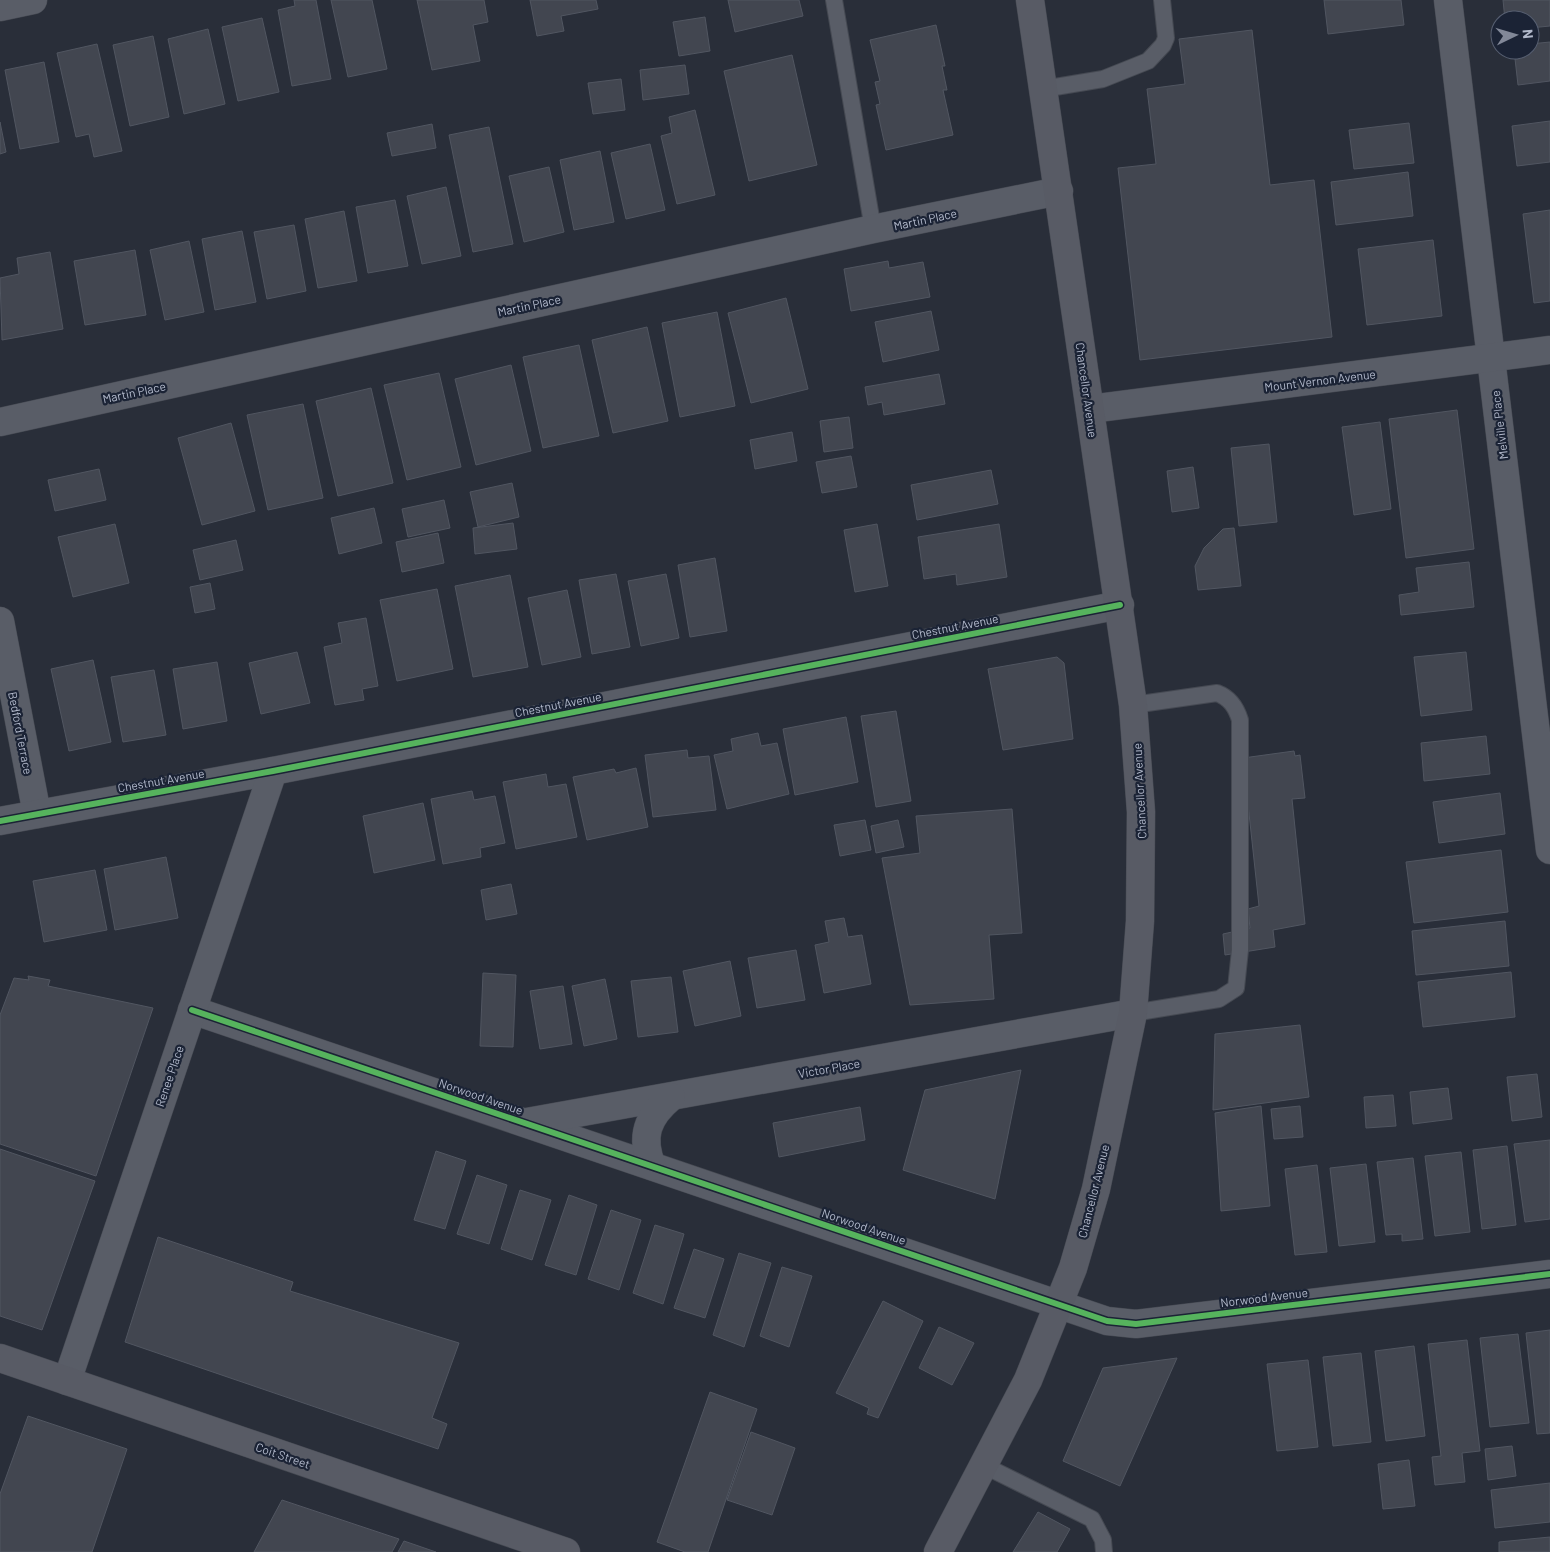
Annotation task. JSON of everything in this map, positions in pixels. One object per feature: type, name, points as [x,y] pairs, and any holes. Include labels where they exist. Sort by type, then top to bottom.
[{"type":"main road","name":"Chancellor Avenue","points":[[938,1552],[1028,1380],[1059,1305],[1096,1189],[1133,1013],[1140,921],[1142,812],[1133,705],[1120,605],[1030,0]]},
{"type":"main road","name":"Coit Street","points":[[0,1358],[566,1552]]},
{"type":"street","points":[[0,7],[33,0]]},
{"type":"street","name":"Melville Place","points":[[1448,0],[1550,850]]},
{"type":"street","name":"Martin Place","points":[[0,422],[873,229],[1059,191]]},
{"type":"street","name":"Mount Vernon Avenue","points":[[1090,410],[1550,350]]},
{"type":"street","name":"Chestnut Avenue","points":[[0,821],[273,771],[1120,605]]},
{"type":"street","name":"Bedford Terrace","points":[[0,621],[37,814]]},
{"type":"street","name":"Renee Place","points":[[66,1381],[273,771]]},
{"type":"street","name":"Norwood Avenue","points":[[192,1010],[1107,1321],[1136,1324],[1550,1274]]},
{"type":"street","name":"Victor Place","points":[[524,1123],[1133,1013]]},
{"type":"street","points":[[652,1166],[646,1152],[648,1126],[660,1106],[671,1096]]},
{"type":"lane","points":[[834,0],[873,229]]},
{"type":"lane","points":[[1043,89],[1103,79],[1148,61],[1163,45],[1166,38],[1162,0]]},
{"type":"lane","points":[[1133,705],[1217,693],[1227,697],[1237,711],[1240,720],[1240,950],[1236,988],[1219,999],[1133,1013]]},
{"type":"lane","points":[[984,1466],[1092,1519],[1103,1540],[1104,1552]]},
{"type":"building","points":[[294,0],[316,0],[331,79],[292,86],[278,10],[295,6]]},
{"type":"building","points":[[331,0],[372,0],[387,69],[348,77]]},
{"type":"building","points":[[417,0],[484,0],[488,22],[473,25],[480,61],[432,70]]},
{"type":"building","points":[[530,0],[596,0],[598,9],[561,16],[564,31],[537,36]]},
{"type":"building","points":[[728,0],[799,0],[803,16],[735,32]]},
{"type":"building","points":[[1324,0],[1401,0],[1404,25],[1328,34]]},
{"type":"building","points":[[1503,0],[1550,0],[1550,26],[1540,27],[1540,10],[1504,10]]},
{"type":"building","points":[[705,17],[710,51],[679,56],[673,22]]},
{"type":"building","points":[[262,18],[279,92],[238,101],[222,27]]},
{"type":"building","points":[[936,25],[945,66],[942,66],[947,90],[943,90],[953,135],[886,150],[876,105],[880,104],[875,82],[880,81],[870,40]]},
{"type":"building","points":[[208,29],[225,104],[184,114],[168,39]]},
{"type":"building","points":[[1252,30],[1270,185],[1314,180],[1332,337],[1140,360],[1118,168],[1156,164],[1147,89],[1185,84],[1179,39]]},
{"type":"building","points":[[153,36],[169,117],[130,126],[113,45]]},
{"type":"building","points":[[1550,42],[1550,81],[1518,85],[1515,60],[1540,60],[1540,43]]},
{"type":"building","points":[[97,44],[122,151],[94,157],[89,134],[76,137],[57,53]]},
{"type":"building","points":[[792,55],[817,165],[749,181],[724,71]]},
{"type":"building","points":[[44,62],[59,142],[20,149],[5,70]]},
{"type":"building","points":[[685,65],[689,94],[643,100],[640,70]]},
{"type":"building","points":[[621,79],[625,110],[593,114],[588,83]]},
{"type":"building","points":[[695,110],[715,195],[677,204],[661,136],[672,133],[669,117]]},
{"type":"building","points":[[1550,121],[1550,162],[1517,166],[1512,126]]},
{"type":"building","points":[[0,122],[6,152],[0,154]]},
{"type":"building","points":[[1409,123],[1414,163],[1354,169],[1349,130]]},
{"type":"building","points":[[432,124],[436,148],[392,156],[387,133]]},
{"type":"building","points":[[489,127],[513,244],[473,252],[449,135]]},
{"type":"building","points":[[650,144],[665,210],[626,219],[611,153]]},
{"type":"building","points":[[600,151],[614,222],[574,230],[560,160]]},
{"type":"building","points":[[549,167],[564,232],[524,242],[509,176]]},
{"type":"building","points":[[1408,172],[1413,216],[1336,225],[1331,182]]},
{"type":"building","points":[[446,187],[461,256],[422,264],[407,196]]},
{"type":"building","points":[[395,200],[408,266],[368,273],[356,207]]},
{"type":"building","points":[[1550,210],[1550,301],[1534,303],[1523,214]]},
{"type":"building","points":[[344,211],[357,281],[318,288],[305,219]]},
{"type":"building","points":[[294,225],[306,291],[267,299],[254,232]]},
{"type":"building","points":[[242,231],[256,302],[215,310],[202,239]]},
{"type":"building","points":[[1433,240],[1442,316],[1367,325],[1358,249]]},
{"type":"building","points":[[189,241],[204,312],[165,320],[150,250]]},
{"type":"building","points":[[135,250],[146,315],[85,325],[74,261]]},
{"type":"building","points":[[50,252],[63,329],[2,340],[0,278],[19,274],[17,258]]},
{"type":"building","points":[[888,261],[889,268],[923,262],[930,297],[851,311],[844,269]]},
{"type":"building","points":[[786,298],[808,389],[751,403],[728,313]]},
{"type":"building","points":[[931,311],[939,350],[883,362],[875,322]]},
{"type":"building","points":[[717,312],[735,406],[680,417],[662,323]]},
{"type":"building","points":[[647,327],[668,421],[613,433],[592,340]]},
{"type":"building","points":[[579,345],[599,436],[543,448],[523,357]]},
{"type":"building","points":[[511,365],[531,451],[476,465],[455,379]]},
{"type":"building","points":[[439,373],[461,467],[407,480],[384,385]]},
{"type":"building","points":[[939,374],[945,404],[884,415],[882,402],[868,405],[865,387]]},
{"type":"building","points":[[371,388],[393,483],[338,496],[316,401]]},
{"type":"building","points":[[303,404],[323,498],[268,510],[247,415]]},
{"type":"building","points":[[1457,410],[1474,549],[1406,558],[1389,419]]},
{"type":"building","points":[[849,417],[853,448],[824,452],[820,421]]},
{"type":"building","points":[[1380,422],[1391,509],[1354,515],[1342,427]]},
{"type":"building","points":[[231,423],[255,511],[202,525],[178,438]]},
{"type":"building","points":[[792,432],[797,461],[755,469],[750,440]]},
{"type":"building","points":[[1269,444],[1277,522],[1239,526],[1231,448]]},
{"type":"building","points":[[851,456],[857,487],[822,493],[816,462]]},
{"type":"building","points":[[1193,467],[1199,508],[1172,512],[1167,471]]},
{"type":"building","points":[[99,469],[106,500],[55,511],[48,480]]},
{"type":"building","points":[[991,470],[998,504],[917,520],[911,485]]},
{"type":"building","points":[[512,483],[519,517],[478,527],[470,492]]},
{"type":"building","points":[[444,500],[450,528],[408,537],[402,509]]},
{"type":"building","points":[[374,508],[382,543],[339,554],[331,518]]},
{"type":"building","points":[[513,523],[517,549],[475,554],[473,528]]},
{"type":"building","points":[[115,524],[129,583],[73,597],[58,537]]},
{"type":"building","points":[[877,524],[888,586],[855,592],[844,530]]},
{"type":"building","points":[[999,524],[1007,577],[957,585],[956,574],[924,579],[918,537]]},
{"type":"building","points":[[1234,528],[1241,586],[1198,590],[1195,566],[1204,548],[1223,529]]},
{"type":"building","points":[[438,533],[444,563],[402,572],[396,542]]},
{"type":"building","points":[[236,540],[243,570],[200,580],[193,550]]},
{"type":"building","points":[[715,558],[727,631],[690,637],[678,565]]},
{"type":"building","points":[[1469,562],[1474,607],[1401,615],[1399,595],[1419,592],[1416,568]]},
{"type":"building","points":[[616,574],[630,647],[592,654],[579,580]]},
{"type":"building","points":[[666,574],[679,638],[641,646],[628,581]]},
{"type":"building","points":[[510,575],[528,667],[473,677],[455,586]]},
{"type":"building","points":[[210,583],[215,609],[195,613],[190,587]]},
{"type":"building","points":[[437,589],[453,669],[397,681],[380,600]]},
{"type":"building","points":[[567,590],[581,657],[542,665],[528,598]]},
{"type":"building","points":[[366,618],[378,686],[362,689],[364,700],[335,705],[324,647],[342,643],[338,623]]},
{"type":"building","points":[[297,652],[310,703],[261,714],[249,663]]},
{"type":"building","points":[[1466,652],[1472,710],[1421,716],[1414,657]]},
{"type":"building","points":[[1057,657],[1064,663],[1073,739],[1003,750],[988,669]]},
{"type":"building","points":[[93,660],[111,742],[69,751],[51,669]]},
{"type":"building","points":[[217,662],[227,721],[183,729],[173,669]]},
{"type":"building","points":[[154,670],[166,735],[123,742],[111,677]]},
{"type":"building","points":[[896,711],[911,801],[876,807],[861,716]]},
{"type":"building","points":[[846,717],[858,782],[795,795],[783,729]]},
{"type":"building","points":[[758,733],[761,746],[777,743],[789,794],[727,809],[714,755],[733,751],[731,739]]},
{"type":"building","points":[[1486,736],[1490,774],[1424,781],[1421,743]]},
{"type":"building","points":[[687,750],[688,758],[709,756],[716,810],[653,817],[645,755]]},
{"type":"building","points":[[1294,751],[1295,756],[1300,755],[1305,798],[1292,799],[1305,924],[1273,930],[1275,947],[1225,955],[1223,934],[1250,928],[1248,909],[1259,906],[1243,758]]},
{"type":"building","points":[[636,768],[648,827],[587,840],[573,777],[614,769],[616,773]]},
{"type":"building","points":[[546,774],[548,787],[566,784],[577,837],[516,849],[503,782]]},
{"type":"building","points":[[472,791],[474,800],[495,796],[505,843],[480,848],[481,857],[443,864],[431,799]]},
{"type":"building","points":[[1500,793],[1505,834],[1439,843],[1433,802]]},
{"type":"building","points":[[423,803],[435,860],[374,873],[363,816]]},
{"type":"building","points":[[1012,809],[1022,933],[989,935],[994,999],[910,1005],[882,858],[920,853],[916,816]]},
{"type":"building","points":[[865,820],[871,850],[840,856],[834,825]]},
{"type":"building","points":[[898,820],[904,847],[876,853],[871,826]]},
{"type":"building","points":[[1501,850],[1508,912],[1414,923],[1406,862]]},
{"type":"building","points":[[166,857],[178,918],[115,930],[104,869]]},
{"type":"building","points":[[95,870],[107,930],[44,942],[33,881]]},
{"type":"building","points":[[511,884],[517,914],[486,920],[481,890]]},
{"type":"building","points":[[844,918],[848,937],[862,935],[871,984],[824,993],[815,945],[829,942],[825,921]]},
{"type":"building","points":[[1505,921],[1509,966],[1416,975],[1412,931]]},
{"type":"building","points":[[796,950],[805,1000],[757,1008],[748,958]]},
{"type":"building","points":[[730,961],[741,1016],[695,1026],[683,971]]},
{"type":"building","points":[[1511,972],[1515,1017],[1423,1027],[1418,982]]},
{"type":"building","points":[[483,973],[516,975],[513,1047],[480,1046]]},
{"type":"building","points":[[28,976],[50,980],[48,986],[153,1008],[96,1176],[0,1144],[0,1015],[14,978],[29,980]]},
{"type":"building","points":[[671,977],[678,1032],[638,1037],[631,981]]},
{"type":"building","points":[[605,979],[617,1039],[584,1046],[572,986]]},
{"type":"building","points":[[563,986],[572,1044],[540,1049],[530,991]]},
{"type":"building","points":[[1300,1025],[1309,1097],[1213,1110],[1215,1034]]},
{"type":"building","points":[[1021,1070],[995,1199],[903,1170],[925,1090]]},
{"type":"building","points":[[1537,1074],[1542,1117],[1512,1121],[1507,1077]]},
{"type":"building","points":[[1448,1088],[1452,1119],[1413,1124],[1410,1092]]},
{"type":"building","points":[[1393,1095],[1396,1126],[1366,1128],[1364,1097]]},
{"type":"building","points":[[1261,1106],[1270,1206],[1221,1211],[1215,1113]]},
{"type":"building","points":[[1300,1106],[1303,1137],[1274,1139],[1271,1109]]},
{"type":"building","points":[[860,1107],[865,1140],[779,1157],[773,1123]]},
{"type":"building","points":[[1550,1140],[1550,1219],[1525,1222],[1514,1144]]},
{"type":"building","points":[[1507,1146],[1516,1225],[1482,1229],[1473,1150]]},
{"type":"building","points":[[0,1149],[95,1181],[42,1330],[0,1316]]},
{"type":"building","points":[[436,1151],[466,1161],[445,1229],[414,1220]]},
{"type":"building","points":[[1461,1152],[1470,1232],[1435,1236],[1425,1156]]},
{"type":"building","points":[[1413,1158],[1423,1239],[1402,1241],[1402,1234],[1386,1235],[1377,1162]]},
{"type":"building","points":[[1366,1164],[1375,1242],[1339,1246],[1330,1168]]},
{"type":"building","points":[[1317,1165],[1327,1252],[1295,1255],[1285,1169]]},
{"type":"building","points":[[477,1175],[507,1185],[489,1244],[457,1234]]},
{"type":"building","points":[[520,1190],[551,1200],[532,1260],[501,1249]]},
{"type":"building","points":[[569,1195],[597,1205],[576,1275],[545,1265]]},
{"type":"building","points":[[611,1210],[641,1220],[619,1290],[588,1279]]},
{"type":"building","points":[[655,1225],[684,1234],[663,1304],[633,1293]]},
{"type":"building","points":[[158,1237],[293,1282],[290,1291],[459,1343],[432,1418],[447,1424],[438,1449],[125,1342]]},
{"type":"building","points":[[694,1249],[724,1259],[705,1318],[674,1308]]},
{"type":"building","points":[[739,1253],[771,1263],[744,1347],[713,1335]]},
{"type":"building","points":[[782,1267],[812,1276],[789,1347],[760,1336]]},
{"type":"building","points":[[883,1301],[923,1321],[878,1418],[867,1414],[869,1408],[836,1393]]},
{"type":"building","points":[[939,1327],[974,1343],[952,1385],[919,1368]]},
{"type":"building","points":[[1550,1330],[1550,1433],[1537,1434],[1526,1333]]},
{"type":"building","points":[[1518,1334],[1529,1423],[1490,1427],[1480,1338]]},
{"type":"building","points":[[1467,1340],[1480,1451],[1462,1453],[1465,1482],[1435,1485],[1432,1457],[1441,1456],[1428,1344]]},
{"type":"building","points":[[1414,1346],[1425,1436],[1386,1441],[1375,1351]]},
{"type":"building","points":[[1361,1353],[1371,1442],[1333,1446],[1323,1357]]},
{"type":"building","points":[[1177,1358],[1120,1486],[1063,1461],[1103,1368]]},
{"type":"building","points":[[1308,1360],[1318,1447],[1277,1451],[1267,1364]]},
{"type":"building","points":[[710,1392],[757,1409],[708,1552],[685,1552],[657,1542]]},
{"type":"building","points":[[28,1416],[127,1449],[92,1552],[0,1552],[0,1494]]},
{"type":"building","points":[[751,1432],[795,1448],[772,1515],[727,1500]]},
{"type":"building","points":[[1512,1446],[1516,1476],[1488,1480],[1485,1449]]},
{"type":"building","points":[[1409,1460],[1415,1506],[1383,1509],[1378,1464]]},
{"type":"building","points":[[1550,1483],[1550,1522],[1495,1528],[1491,1490]]},
{"type":"building","points":[[282,1500],[399,1539],[392,1552],[254,1552]]},
{"type":"building","points":[[1038,1512],[1070,1529],[1057,1552],[1013,1552]]},
{"type":"building","points":[[1550,1537],[1550,1552],[1499,1552],[1499,1542]]},
{"type":"building","points":[[404,1541],[436,1552],[398,1552]]},
{"type":"cycle path","points":[[0,821],[273,771],[1120,605]]},
{"type":"cycle path","points":[[192,1010],[1107,1321],[1136,1324],[1550,1274]]}]
